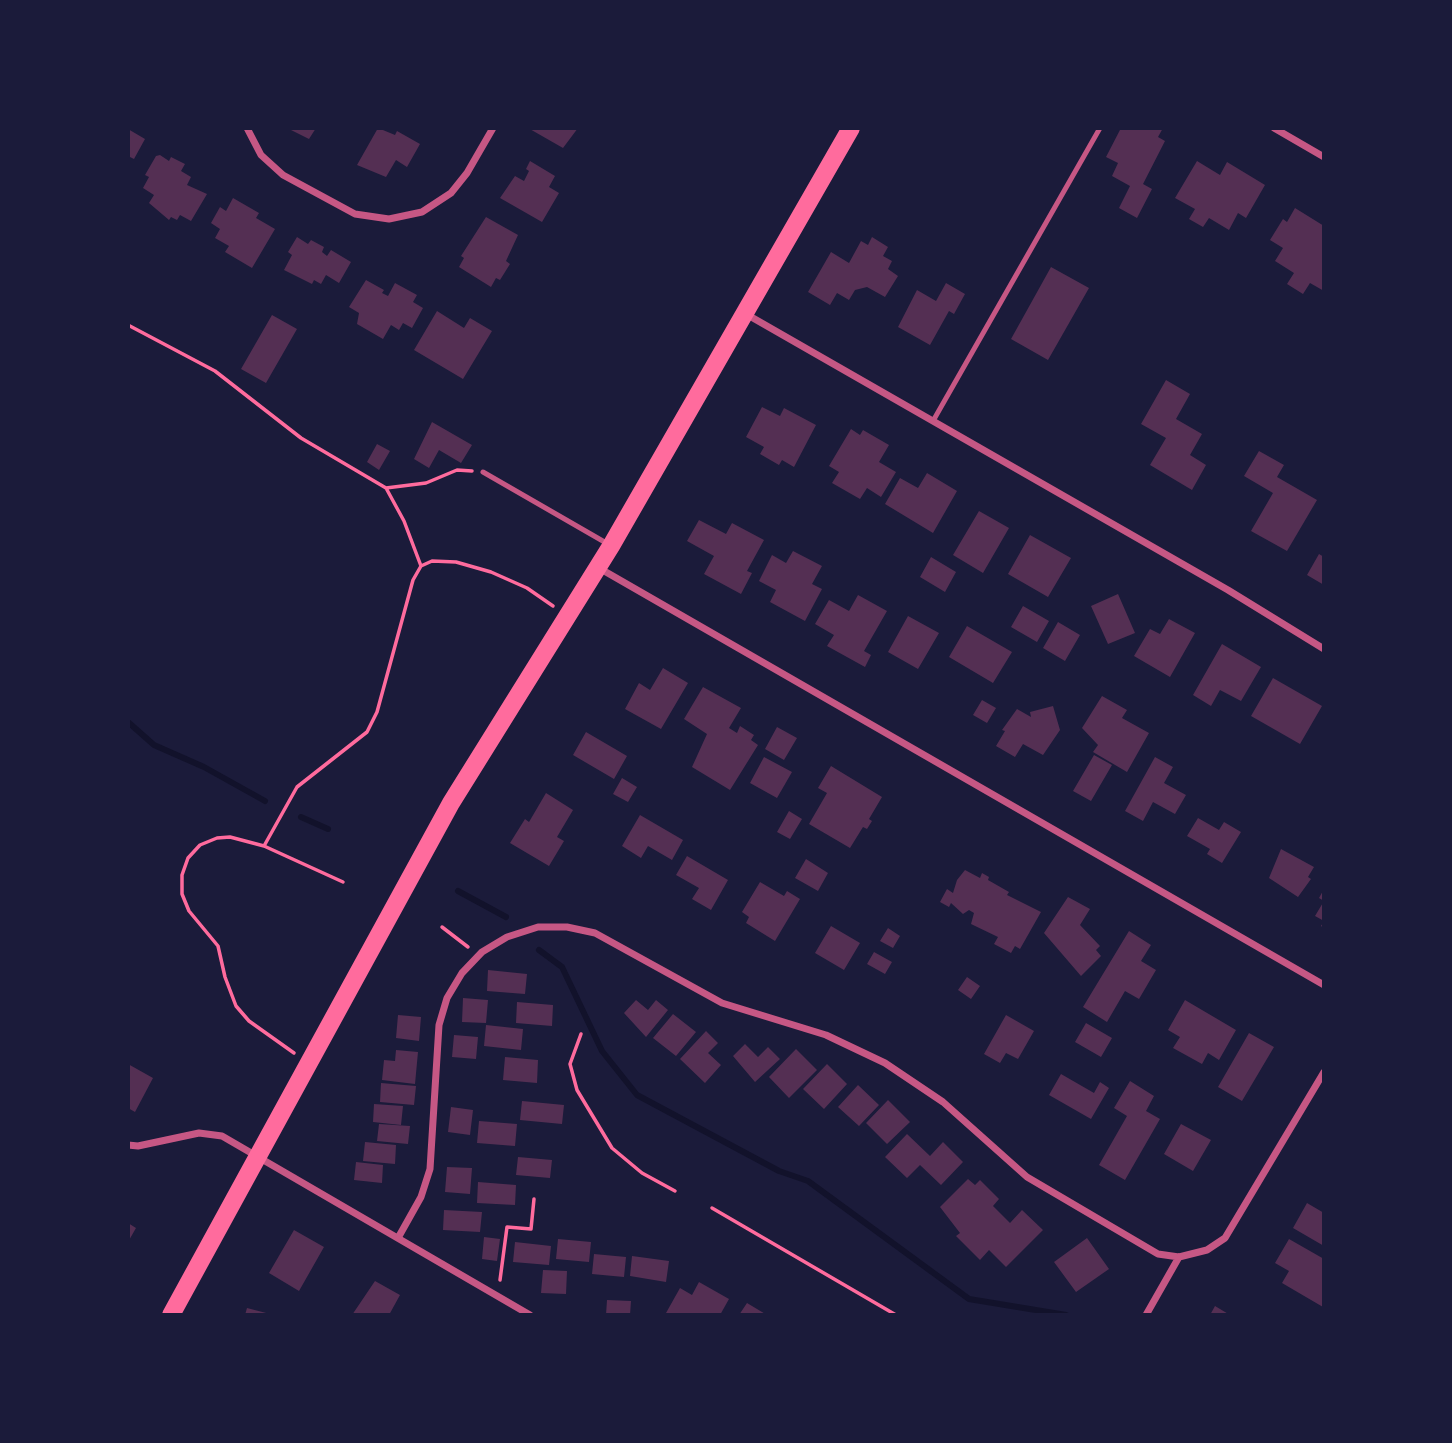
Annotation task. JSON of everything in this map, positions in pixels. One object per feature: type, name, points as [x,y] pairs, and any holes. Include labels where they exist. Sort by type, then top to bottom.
[{"type":"main road","points":[[171,1315],[310,1063],[364,956],[451,803],[611,546],[850,128]]},
{"type":"street","points":[[247,128],[261,155],[282,175],[355,214],[389,219],[422,212],[451,193],[467,173],[493,128]]},
{"type":"street","points":[[1273,128],[1324,157]]},
{"type":"street","points":[[745,314],[1324,649]]},
{"type":"street","points":[[598,567],[1324,985]]},
{"type":"street","points":[[398,1238],[421,1197],[430,1169],[439,1025],[447,998],[462,973],[477,957],[507,936],[538,927],[567,927],[595,933],[722,1003],[826,1035],[885,1063],[943,1102],[1027,1177],[1145,1248],[1179,1257],[1207,1250],[1224,1238],[1324,1073]]},
{"type":"street","points":[[128,1145],[138,1146],[199,1133],[222,1136],[530,1315]]},
{"type":"street","points":[[1146,1315],[1179,1257]]},
{"type":"lane","points":[[933,421],[1100,128]]},
{"type":"lane","points":[[483,472],[611,546]]},
{"type":"path","points":[[128,325],[215,371],[301,438],[386,488],[404,521],[421,566]]},
{"type":"path","points":[[386,488],[426,483],[457,470],[483,472]]},
{"type":"path","points":[[264,846],[298,788],[367,732],[377,712],[414,580],[421,566],[432,561],[456,562],[491,572],[527,588],[568,617]]},
{"type":"path","points":[[310,1063],[249,1021],[236,1006],[225,977],[218,946],[189,911],[182,894],[181,875],[188,858],[200,845],[217,838],[230,837],[264,846],[343,881]]},
{"type":"path","points":[[442,927],[477,957]]},
{"type":"path","points":[[581,1034],[570,1064],[576,1090],[612,1148],[642,1173],[675,1191]]},
{"type":"path","points":[[498,1296],[507,1227],[531,1229],[534,1199]]},
{"type":"path","points":[[712,1208],[896,1315]]},
{"type":"building","points":[[287,128],[316,128],[309,139]]},
{"type":"building","points":[[378,128],[395,135],[397,131],[420,144],[407,167],[396,160],[386,177],[357,165]]},
{"type":"building","points":[[528,128],[578,128],[563,148]]},
{"type":"building","points":[[1121,128],[1163,128],[1158,137],[1165,141],[1143,184],[1152,189],[1137,218],[1119,208],[1130,186],[1112,176],[1118,163],[1106,157]]},
{"type":"building","points":[[128,129],[145,139],[134,159],[128,156]]},
{"type":"building","points":[[160,155],[169,161],[171,157],[185,164],[181,171],[191,177],[187,185],[207,194],[191,221],[180,215],[177,220],[171,217],[169,220],[149,203],[154,195],[143,188],[149,177],[145,175],[156,156]]},
{"type":"building","points":[[530,161],[555,176],[549,187],[559,193],[542,222],[500,198],[515,176],[524,181]]},
{"type":"building","points":[[1197,161],[1220,175],[1227,162],[1265,185],[1246,218],[1238,213],[1229,230],[1209,218],[1203,227],[1189,219],[1195,209],[1175,198]]},
{"type":"building","points":[[233,198],[259,213],[256,218],[275,229],[252,268],[225,252],[229,246],[215,238],[220,229],[211,223],[220,207],[226,211]]},
{"type":"building","points":[[1295,208],[1324,226],[1324,291],[1310,283],[1303,294],[1287,284],[1294,273],[1275,261],[1283,248],[1270,240],[1283,219],[1287,222]]},
{"type":"building","points":[[486,217],[518,235],[506,261],[510,264],[500,280],[496,278],[491,287],[459,267],[464,258],[461,256]]},
{"type":"building","points":[[297,237],[308,244],[311,240],[324,247],[322,252],[327,256],[331,250],[351,262],[339,283],[326,275],[321,284],[314,280],[312,284],[284,270],[292,255],[288,252]]},
{"type":"building","points":[[872,237],[888,247],[883,256],[892,261],[888,269],[898,276],[885,297],[867,287],[855,290],[849,300],[837,293],[830,305],[808,292],[831,252],[849,263],[861,241],[868,245]]},
{"type":"building","points":[[1051,267],[1089,288],[1048,360],[1011,339]]},
{"type":"building","points":[[366,280],[384,290],[382,293],[388,296],[395,283],[417,295],[413,302],[423,308],[412,328],[403,323],[399,330],[391,325],[383,339],[357,324],[359,313],[349,307]]},
{"type":"building","points":[[946,283],[965,294],[954,314],[949,311],[930,345],[898,327],[917,290],[936,301]]},
{"type":"building","points":[[437,311],[464,328],[470,318],[492,331],[463,379],[414,350]]},
{"type":"building","points":[[272,315],[297,329],[266,383],[241,369]]},
{"type":"building","points":[[1166,380],[1190,394],[1176,419],[1202,434],[1190,455],[1206,465],[1192,490],[1150,465],[1166,438],[1141,424]]},
{"type":"building","points":[[762,407],[780,416],[784,408],[816,425],[794,467],[782,460],[779,465],[760,454],[764,447],[746,437]]},
{"type":"building","points":[[432,422],[472,445],[461,463],[439,450],[429,468],[414,459]]},
{"type":"building","points":[[851,429],[860,435],[863,430],[889,445],[879,462],[896,472],[881,497],[867,488],[860,499],[832,483],[839,472],[829,466]]},
{"type":"building","points":[[377,444],[390,451],[379,470],[367,462]]},
{"type":"building","points":[[1259,451],[1284,465],[1277,477],[1317,500],[1287,551],[1251,531],[1273,493],[1244,476]]},
{"type":"building","points":[[927,473],[957,491],[933,533],[885,504],[900,478],[918,488]]},
{"type":"building","points":[[979,511],[1009,528],[983,573],[953,555]]},
{"type":"building","points":[[699,520],[726,534],[732,523],[764,540],[747,571],[752,573],[741,594],[704,574],[714,556],[687,541]]},
{"type":"building","points":[[1030,535],[1071,558],[1048,597],[1008,574]]},
{"type":"building","points":[[793,551],[822,566],[812,584],[822,589],[805,621],[770,602],[776,590],[759,581],[772,555],[786,563]]},
{"type":"building","points":[[1319,554],[1324,557],[1324,585],[1307,575]]},
{"type":"building","points":[[931,557],[956,572],[945,592],[920,577]]},
{"type":"building","points":[[1118,594],[1135,633],[1108,644],[1091,606]]},
{"type":"building","points":[[858,595],[887,611],[864,651],[871,655],[865,667],[827,646],[834,635],[815,624],[829,600],[849,611]]},
{"type":"building","points":[[1023,606],[1049,621],[1037,642],[1011,627]]},
{"type":"building","points":[[908,616],[939,633],[918,669],[888,652]]},
{"type":"building","points":[[1169,619],[1195,633],[1170,677],[1134,656],[1150,629],[1160,634]]},
{"type":"building","points":[[1058,622],[1080,635],[1065,661],[1043,648]]},
{"type":"building","points":[[967,626],[1012,652],[993,683],[949,657]]},
{"type":"building","points":[[1222,644],[1261,667],[1241,701],[1220,690],[1211,706],[1193,695]]},
{"type":"building","points":[[663,668],[688,683],[661,729],[625,709],[639,683],[650,690]]},
{"type":"building","points":[[1273,678],[1322,706],[1300,744],[1251,716]]},
{"type":"building","points":[[703,687],[741,708],[729,728],[737,733],[740,726],[754,735],[751,740],[758,745],[730,790],[692,767],[707,734],[684,719]]},
{"type":"building","points":[[1102,696],[1127,710],[1122,718],[1149,733],[1127,772],[1093,752],[1098,745],[1082,728]]},
{"type":"building","points":[[982,700],[996,708],[987,723],[973,715]]},
{"type":"building","points":[[1053,706],[1060,730],[1043,755],[1023,744],[1015,757],[996,746],[1005,731],[1002,730],[1017,709],[1031,717],[1030,712]]},
{"type":"building","points":[[777,727],[797,738],[784,760],[765,749]]},
{"type":"building","points":[[586,732],[627,756],[614,779],[573,755]]},
{"type":"building","points":[[1094,755],[1112,765],[1091,801],[1073,791]]},
{"type":"building","points":[[764,757],[792,772],[777,798],[750,783]]},
{"type":"building","points":[[1155,757],[1173,767],[1164,783],[1186,795],[1175,814],[1153,802],[1143,821],[1125,811]]},
{"type":"building","points":[[831,766],[882,797],[869,819],[872,821],[867,829],[863,827],[850,848],[809,824],[827,793],[818,788]]},
{"type":"building","points":[[622,778],[637,787],[628,802],[613,794]]},
{"type":"building","points":[[546,793],[573,810],[557,837],[564,841],[549,866],[510,843],[525,819],[529,822]]},
{"type":"building","points":[[789,811],[802,819],[790,839],[777,832]]},
{"type":"building","points":[[640,815],[683,840],[672,860],[648,846],[641,858],[622,846]]},
{"type":"building","points":[[1198,818],[1219,830],[1224,822],[1241,832],[1222,863],[1207,854],[1210,849],[1187,836]]},
{"type":"building","points":[[1281,849],[1314,867],[1308,877],[1311,879],[1298,897],[1269,878]]},
{"type":"building","points":[[687,856],[728,880],[711,910],[692,899],[699,888],[676,875]]},
{"type":"building","points":[[806,859],[828,873],[818,891],[795,878]]},
{"type":"building","points":[[965,870],[980,878],[982,873],[989,877],[988,880],[1009,892],[1007,895],[1041,912],[1020,949],[1015,946],[1011,953],[994,944],[998,937],[971,924],[974,913],[969,910],[963,914],[951,903],[949,907],[940,902],[947,889],[953,893],[957,880]]},
{"type":"building","points":[[760,882],[784,896],[787,891],[800,899],[775,941],[746,923],[749,917],[742,912]]},
{"type":"building","points":[[1068,897],[1090,909],[1080,925],[1100,946],[1096,950],[1101,956],[1081,976],[1044,933]]},
{"type":"building","points":[[1324,901],[1324,921],[1315,916]]},
{"type":"building","points":[[831,926],[860,943],[844,970],[815,953]]},
{"type":"building","points":[[888,928],[900,936],[893,948],[880,941]]},
{"type":"building","points":[[1129,931],[1151,945],[1141,961],[1156,970],[1139,999],[1125,991],[1107,1022],[1083,1007]]},
{"type":"building","points":[[874,952],[892,962],[885,974],[867,964]]},
{"type":"building","points":[[488,970],[527,974],[525,994],[487,991]]},
{"type":"building","points":[[967,977],[980,986],[971,999],[958,990]]},
{"type":"building","points":[[463,998],[488,1000],[486,1023],[462,1022]]},
{"type":"building","points":[[636,1000],[648,1010],[656,1000],[668,1010],[646,1037],[624,1013]]},
{"type":"building","points":[[1185,1000],[1236,1030],[1219,1060],[1208,1053],[1202,1064],[1173,1048],[1180,1037],[1168,1030]]},
{"type":"building","points":[[517,1002],[553,1005],[552,1026],[516,1023]]},
{"type":"building","points":[[673,1014],[696,1032],[676,1056],[653,1038]]},
{"type":"building","points":[[398,1015],[421,1017],[419,1041],[396,1038]]},
{"type":"building","points":[[1006,1015],[1034,1031],[1018,1059],[1006,1053],[1000,1063],[984,1054]]},
{"type":"building","points":[[1086,1023],[1112,1038],[1101,1057],[1075,1042]]},
{"type":"building","points":[[486,1025],[523,1029],[521,1050],[484,1046]]},
{"type":"building","points":[[706,1031],[718,1043],[708,1053],[721,1065],[705,1083],[680,1059]]},
{"type":"building","points":[[1249,1033],[1274,1047],[1242,1101],[1218,1087]]},
{"type":"building","points":[[454,1035],[478,1037],[476,1059],[452,1057]]},
{"type":"building","points":[[745,1044],[758,1057],[768,1047],[780,1059],[755,1082],[733,1056]]},
{"type":"building","points":[[796,1049],[817,1070],[789,1098],[769,1077]]},
{"type":"building","points":[[396,1050],[418,1052],[415,1084],[382,1080],[384,1060],[395,1061]]},
{"type":"building","points":[[505,1057],[538,1060],[537,1083],[503,1080]]},
{"type":"building","points":[[128,1064],[153,1078],[135,1112],[128,1108]]},
{"type":"building","points":[[827,1064],[847,1084],[824,1109],[803,1089]]},
{"type":"building","points":[[1061,1074],[1094,1093],[1100,1082],[1109,1088],[1091,1119],[1049,1095]]},
{"type":"building","points":[[1130,1081],[1154,1096],[1146,1111],[1160,1119],[1125,1180],[1099,1165],[1127,1116],[1114,1108]]},
{"type":"building","points":[[381,1083],[416,1086],[414,1105],[380,1102]]},
{"type":"building","points":[[858,1085],[879,1105],[859,1126],[838,1107]]},
{"type":"building","points":[[888,1100],[910,1122],[887,1144],[866,1123]]},
{"type":"building","points":[[522,1101],[564,1105],[562,1124],[520,1120]]},
{"type":"building","points":[[374,1104],[403,1106],[401,1125],[373,1122]]},
{"type":"building","points":[[451,1107],[473,1110],[470,1135],[448,1132]]},
{"type":"building","points":[[479,1121],[517,1124],[515,1146],[477,1143]]},
{"type":"building","points":[[379,1124],[410,1126],[408,1144],[377,1141]]},
{"type":"building","points":[[1181,1124],[1211,1140],[1193,1171],[1164,1154]]},
{"type":"building","points":[[907,1134],[930,1156],[943,1142],[963,1162],[941,1185],[920,1165],[907,1178],[885,1157]]},
{"type":"building","points":[[365,1142],[396,1145],[395,1164],[363,1161]]},
{"type":"building","points":[[518,1157],[552,1160],[550,1178],[516,1175]]},
{"type":"building","points":[[356,1162],[383,1165],[382,1183],[354,1180]]},
{"type":"building","points":[[447,1167],[472,1168],[470,1194],[445,1192]]},
{"type":"building","points":[[968,1179],[975,1185],[980,1180],[999,1199],[993,1206],[1010,1223],[1022,1210],[1043,1230],[1006,1267],[989,1250],[980,1260],[956,1236],[960,1233],[940,1207]]},
{"type":"building","points":[[478,1182],[516,1185],[515,1205],[477,1203]]},
{"type":"building","points":[[1307,1203],[1324,1213],[1324,1246],[1293,1228]]},
{"type":"building","points":[[444,1210],[482,1212],[480,1232],[443,1230]]},
{"type":"building","points":[[128,1223],[136,1228],[128,1242]]},
{"type":"building","points":[[294,1230],[324,1247],[299,1291],[269,1273]]},
{"type":"building","points":[[484,1237],[500,1239],[497,1261],[482,1259]]},
{"type":"building","points":[[1087,1238],[1109,1269],[1076,1292],[1054,1262]]},
{"type":"building","points":[[558,1239],[591,1242],[589,1262],[556,1259]]},
{"type":"building","points":[[1289,1239],[1324,1259],[1323,1307],[1282,1283],[1289,1271],[1275,1263]]},
{"type":"building","points":[[515,1242],[551,1246],[549,1265],[513,1262]]},
{"type":"building","points":[[594,1254],[626,1257],[624,1277],[592,1274]]},
{"type":"building","points":[[632,1256],[669,1261],[666,1282],[630,1276]]},
{"type":"building","points":[[543,1270],[567,1271],[566,1294],[541,1293]]},
{"type":"building","points":[[375,1281],[400,1295],[389,1315],[352,1315]]},
{"type":"building","points":[[699,1282],[729,1299],[720,1315],[666,1313],[680,1288],[692,1295]]},
{"type":"building","points":[[607,1300],[631,1301],[630,1315],[606,1315]]},
{"type":"building","points":[[747,1303],[767,1315],[739,1315]]},
{"type":"building","points":[[1215,1306],[1230,1315],[1210,1315]]},
{"type":"building","points":[[247,1308],[270,1314],[270,1315],[245,1315]]},
{"type":"waterway","points":[[128,722],[154,745],[204,767],[265,801]]},
{"type":"waterway","points":[[301,817],[328,829]]},
{"type":"waterway","points":[[458,891],[506,917]]},
{"type":"waterway","points":[[539,950],[562,967],[602,1051],[637,1095],[779,1171],[808,1181],[969,1299],[1066,1315]]}]
